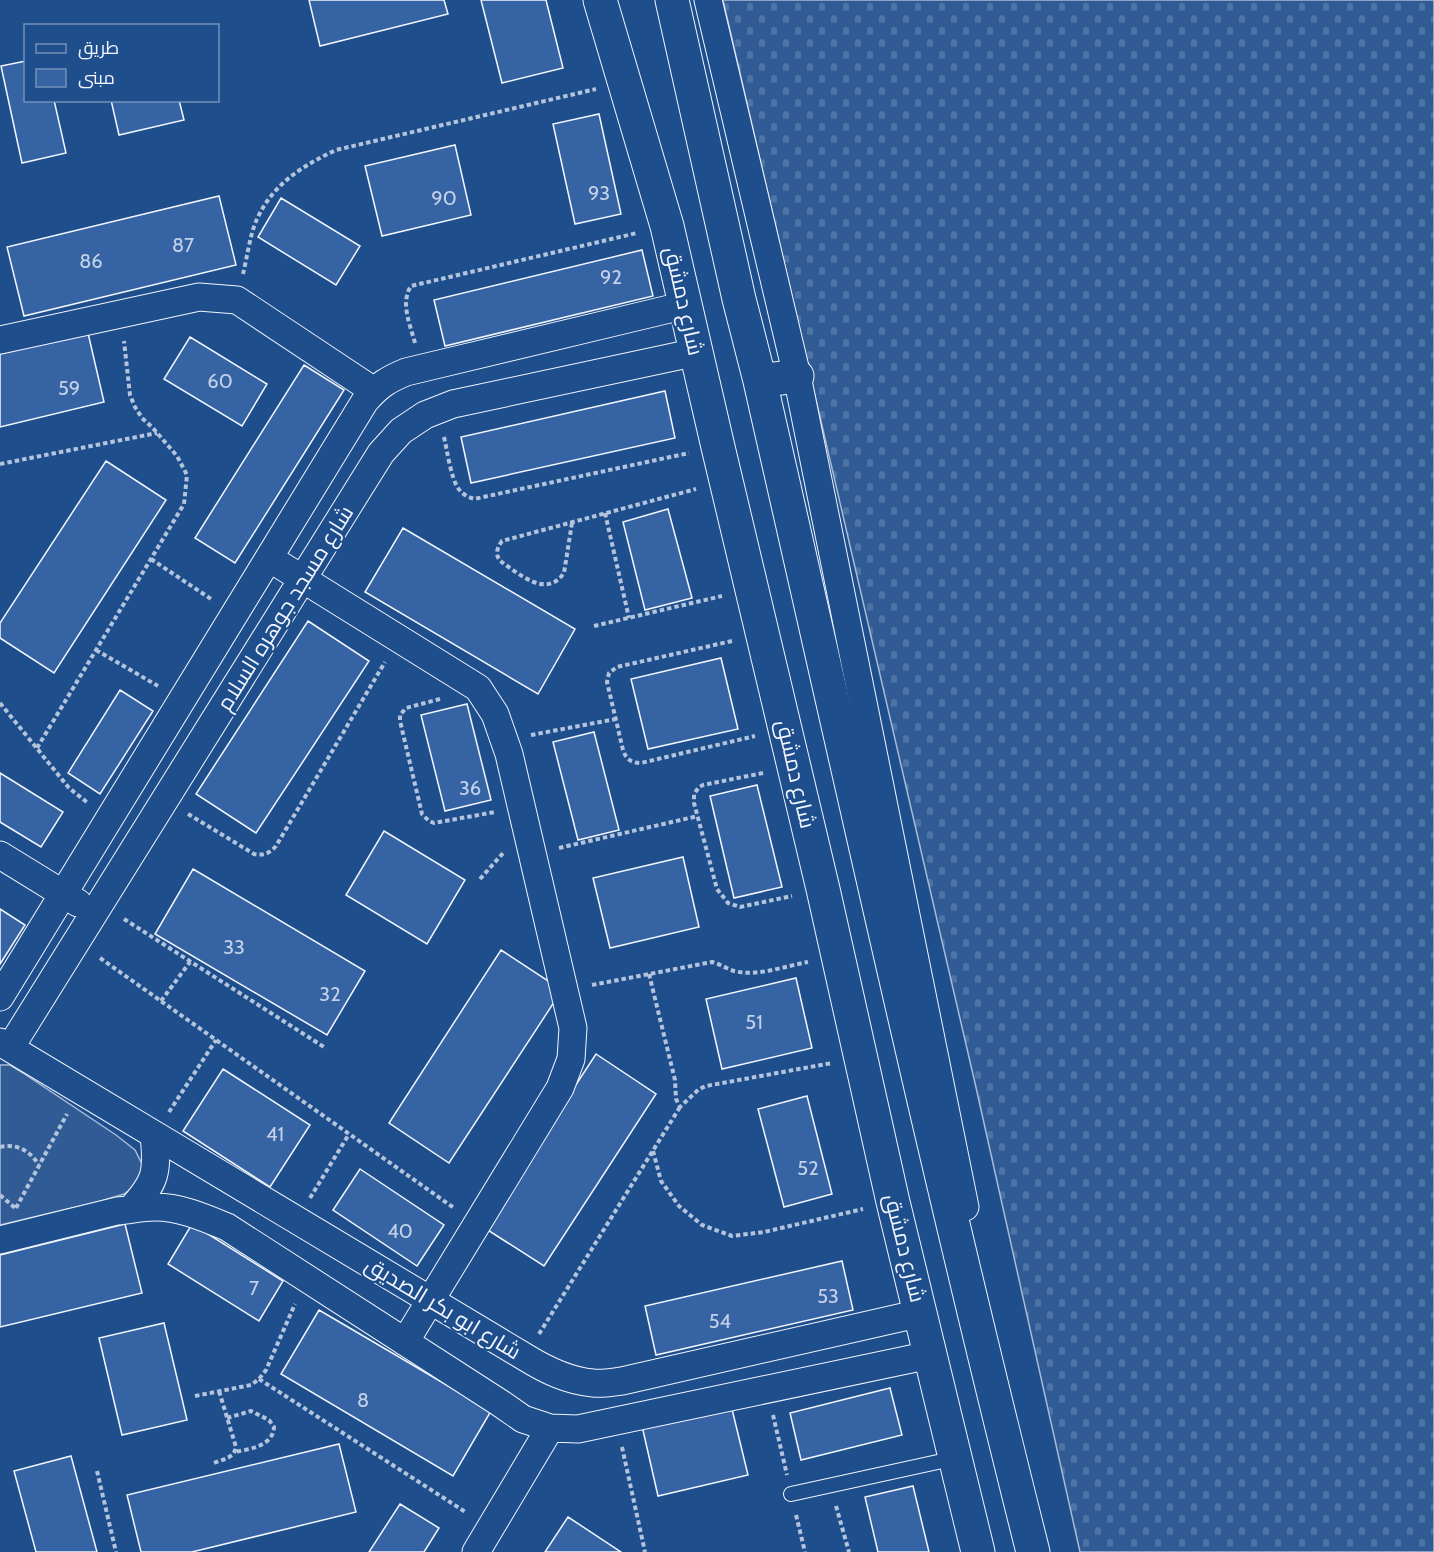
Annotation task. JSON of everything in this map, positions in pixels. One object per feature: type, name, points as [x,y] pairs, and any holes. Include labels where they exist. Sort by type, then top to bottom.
[{"type":"street","name":"شارع دمشق","points":[[600,0],[667,226],[793,766],[824,889],[893,1202],[978,1552]]},
{"type":"street","points":[[672,0],[913,1053],[1033,1552]]},
{"type":"street","points":[[708,0],[797,376],[992,1337],[994,1397]]},
{"type":"street","points":[[0,340],[199,297],[237,300],[374,391]]},
{"type":"street","name":"شارع مسجد جوهره السلام","points":[[0,997],[365,401],[374,391],[385,381],[406,372],[686,305]]},
{"type":"street","name":"شارع مسجد جوهره السلام","points":[[5,1045],[98,909],[381,453],[401,431],[425,415],[453,404],[696,352]]},
{"type":"street","points":[[760,381],[797,376]]},
{"type":"street","points":[[269,558],[478,688],[495,714],[509,754],[573,1028],[571,1059],[560,1088],[405,1342]]},
{"type":"street","points":[[0,855],[63,894],[98,909]]},
{"type":"street","name":"شارع ابو بكر الصديق","points":[[5,1045],[525,1358],[569,1379],[595,1383],[622,1381],[921,1313]]},
{"type":"street","points":[[131,1209],[146,1193],[155,1176],[157,1156],[154,1135]]},
{"type":"street","name":"شارع ابو بكر الصديق","points":[[5,1228],[131,1209],[155,1207],[192,1212],[227,1227],[523,1419],[550,1428],[578,1429],[930,1355]]},
{"type":"street","points":[[476,1552],[550,1428]]},
{"type":"lane","points":[[791,1494],[956,1458]]},
{"type":"path","points":[[237,300],[256,220],[279,187],[294,173],[320,158],[336,150],[626,82]]},
{"type":"path","points":[[421,368],[405,300],[406,292],[411,286],[667,226]]},
{"type":"path","points":[[37,748],[184,504],[187,475],[177,456],[142,418],[130,395],[121,313]]},
{"type":"path","points":[[438,410],[455,483],[466,496],[474,499],[718,447]]},
{"type":"path","points":[[0,464],[157,433]]},
{"type":"path","points":[[572,523],[564,573],[554,583],[541,585],[534,583],[498,558],[498,549],[502,542],[726,481]]},
{"type":"path","points":[[605,513],[629,618]]},
{"type":"path","points":[[151,559],[234,614]]},
{"type":"path","points":[[594,626],[752,589]]},
{"type":"path","points":[[762,634],[613,669],[607,677],[607,682],[615,719],[625,754],[627,758],[636,763],[785,729]]},
{"type":"path","points":[[165,800],[254,854],[260,855],[272,851],[399,639]]},
{"type":"path","points":[[96,650],[182,699]]},
{"type":"path","points":[[478,688],[406,708],[400,715],[422,814],[434,823],[521,807]]},
{"type":"path","points":[[0,703],[69,788],[108,820]]},
{"type":"path","points":[[503,740],[615,719]]},
{"type":"path","points":[[793,766],[699,787],[693,798],[717,889],[728,903],[740,907],[824,889]]},
{"type":"path","points":[[532,854],[698,816]]},
{"type":"path","points":[[98,909],[190,962],[324,1047]]},
{"type":"path","points":[[77,942],[477,1224]]},
{"type":"path","points":[[565,990],[712,962],[732,970],[746,972],[838,956]]},
{"type":"path","points":[[161,1001],[190,962]]},
{"type":"path","points":[[649,974],[675,1080],[676,1100],[680,1107]]},
{"type":"path","points":[[154,1135],[216,1040]]},
{"type":"path","points":[[525,1358],[680,1107],[693,1094],[706,1086],[861,1058]]},
{"type":"path","points":[[5,1228],[80,1091]]},
{"type":"path","points":[[296,1220],[349,1134]]},
{"type":"path","points":[[0,1147],[14,1146],[24,1149],[39,1165]]},
{"type":"path","points":[[653,1151],[661,1181],[678,1206],[702,1225],[732,1236],[764,1232],[893,1202]]},
{"type":"path","points":[[0,1195],[16,1208]]},
{"type":"path","points":[[195,1396],[250,1384],[259,1379],[266,1370],[307,1278]]},
{"type":"path","points":[[259,1379],[490,1528]]},
{"type":"path","points":[[766,1388],[805,1552]]},
{"type":"path","points":[[219,1391],[236,1447],[235,1452]]},
{"type":"path","points":[[214,1463],[235,1452],[258,1447],[273,1433],[274,1427],[269,1420],[251,1411],[227,1418]]},
{"type":"path","points":[[617,1420],[645,1552]]},
{"type":"path","points":[[97,1472],[116,1552]]},
{"type":"path","points":[[831,1486],[849,1552]]},
{"type":"green space","points":[[723,0],[1434,0],[1434,1552],[1080,1552],[975,1083]]},
{"type":"shaded area","points":[[0,1065],[10,1065],[23,1073],[135,1150],[142,1164],[141,1176],[135,1186],[124,1194],[101,1201],[0,1225]]},
{"type":"building","points":[[309,0],[444,0],[448,14],[320,46]]},
{"type":"building","points":[[481,0],[546,0],[563,68],[502,83]]},
{"type":"building","points":[[24,61],[24,102],[54,102],[66,153],[22,163],[1,66]]},
{"type":"building","points":[[111,102],[180,102],[184,120],[119,135]]},
{"type":"building","points":[[599,114],[621,214],[575,224],[553,124]]},
{"type":"building","points":[[455,145],[471,215],[382,236],[365,166]]},
{"type":"building","points":[[219,196],[236,265],[24,316],[7,247]]},
{"type":"building","points":[[281,198],[360,246],[336,285],[258,237]]},
{"type":"building","points":[[642,250],[653,296],[445,346],[434,300]]},
{"type":"building","points":[[88,333],[104,402],[0,427],[0,354]]},
{"type":"building","points":[[190,337],[267,384],[242,426],[164,379]]},
{"type":"building","points":[[304,365],[344,390],[235,563],[195,538]]},
{"type":"building","points":[[665,391],[675,438],[471,483],[461,437]]},
{"type":"building","points":[[106,461],[166,500],[54,673],[0,638],[0,623]]},
{"type":"building","points":[[668,509],[692,598],[645,610],[623,522]]},
{"type":"building","points":[[403,528],[575,629],[538,694],[365,592]]},
{"type":"building","points":[[308,621],[369,661],[256,833],[196,794]]},
{"type":"building","points":[[721,658],[738,729],[648,749],[631,679]]},
{"type":"building","points":[[120,690],[153,711],[100,794],[68,773]]},
{"type":"building","points":[[467,704],[491,800],[445,811],[421,715]]},
{"type":"building","points":[[594,732],[619,830],[578,840],[553,742]]},
{"type":"building","points":[[0,773],[63,812],[41,847],[0,822]]},
{"type":"building","points":[[757,785],[782,887],[734,898],[710,796]]},
{"type":"building","points":[[384,831],[465,880],[427,944],[346,895]]},
{"type":"building","points":[[683,857],[699,927],[610,948],[593,878]]},
{"type":"building","points":[[193,869],[365,971],[327,1035],[155,934]]},
{"type":"building","points":[[0,909],[25,925],[0,964]]},
{"type":"building","points":[[501,950],[562,990],[449,1163],[389,1123]]},
{"type":"building","points":[[796,978],[812,1048],[722,1069],[706,999]]},
{"type":"building","points":[[596,1054],[656,1094],[544,1266],[483,1227]]},
{"type":"building","points":[[223,1069],[310,1125],[270,1187],[183,1131]]},
{"type":"building","points":[[807,1096],[832,1194],[784,1207],[758,1109]]},
{"type":"building","points":[[360,1169],[444,1225],[417,1266],[333,1210]]},
{"type":"building","points":[[125,1224],[142,1293],[0,1327],[0,1255]]},
{"type":"building","points":[[192,1224],[283,1281],[259,1321],[168,1264]]},
{"type":"building","points":[[842,1261],[853,1310],[656,1355],[645,1306]]},
{"type":"building","points":[[319,1310],[491,1411],[453,1476],[281,1374]]},
{"type":"building","points":[[164,1323],[187,1420],[122,1435],[99,1338]]},
{"type":"building","points":[[890,1388],[902,1435],[801,1460],[790,1413]]},
{"type":"building","points":[[731,1405],[748,1475],[658,1496],[642,1426]]},
{"type":"building","points":[[339,1444],[356,1512],[192,1552],[141,1552],[127,1495]]},
{"type":"building","points":[[71,1456],[97,1552],[36,1552],[14,1471]]},
{"type":"building","points":[[913,1486],[929,1552],[878,1552],[865,1497]]},
{"type":"building","points":[[400,1504],[439,1528],[424,1552],[369,1552]]},
{"type":"building","points":[[568,1517],[621,1552],[545,1552]]}]
